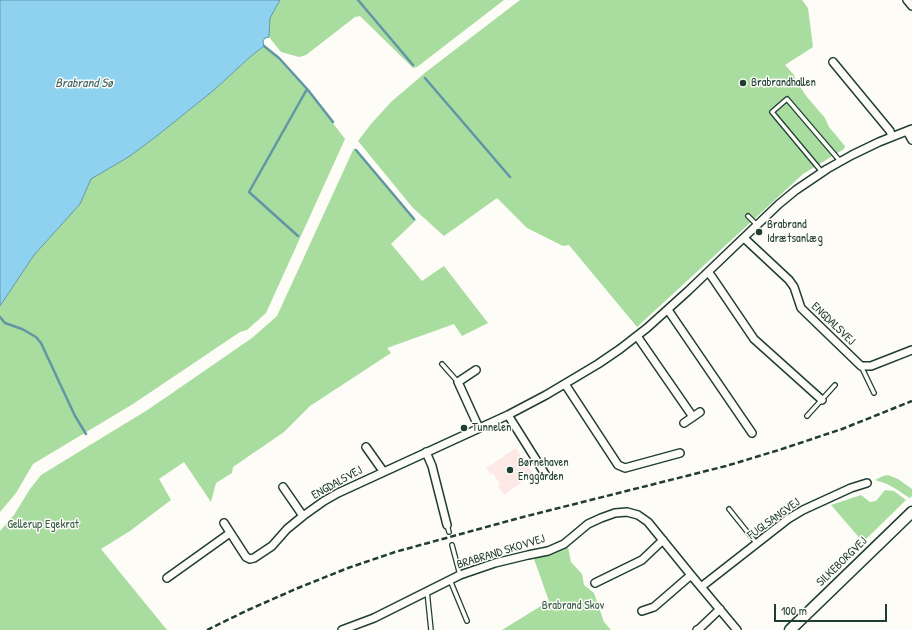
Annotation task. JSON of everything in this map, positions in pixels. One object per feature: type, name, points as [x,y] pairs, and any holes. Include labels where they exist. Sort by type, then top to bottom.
[{"type":"main road","name":"SILKEBORGVEJ","points":[[790,630],[912,512]]},
{"type":"street","points":[[907,0],[912,6]]},
{"type":"street","points":[[833,62],[890,131],[892,137]]},
{"type":"street","points":[[910,130],[912,140]]},
{"type":"street","name":"ENGDALSVEJ","points":[[224,523],[246,557],[250,559],[254,558],[272,546],[286,529],[324,501],[338,493],[383,471],[508,415],[565,384],[598,364],[637,336],[668,310],[779,204],[792,194],[822,172],[840,162],[866,148],[910,130]]},
{"type":"street","name":"ENGDALSVEJ","points":[[744,238],[789,280],[794,288],[801,308],[861,366]]},
{"type":"street","points":[[708,272],[754,339],[822,400]]},
{"type":"street","points":[[668,310],[752,433]]},
{"type":"street","points":[[637,336],[693,416]]},
{"type":"street","points":[[861,366],[871,366],[912,350]]},
{"type":"street","points":[[476,370],[458,382],[479,428]]},
{"type":"street","points":[[565,384],[618,465],[625,468],[680,453]]},
{"type":"street","points":[[684,423],[700,412]]},
{"type":"street","points":[[508,415],[545,474]]},
{"type":"street","name":"ENGDALSVEJ","points":[[366,447],[383,471]]},
{"type":"street","points":[[426,452],[432,466],[447,525]]},
{"type":"street","name":"FUGLSANGVEJ","points":[[701,587],[803,510],[851,488],[866,483]]},
{"type":"street","points":[[283,487],[303,516]]},
{"type":"street","name":"BRABRAND SKOVVEJ","points":[[346,629],[374,618],[460,575],[495,563],[548,551],[564,544],[588,524],[615,513],[627,512],[638,515],[648,522],[663,540]]},
{"type":"street","points":[[167,578],[230,533]]},
{"type":"street","points":[[594,583],[642,560],[663,540],[737,630]]},
{"type":"street","points":[[642,611],[654,607],[691,575]]},
{"type":"street","points":[[697,630],[720,609]]},
{"type":"lane","points":[[822,172],[772,112],[787,98],[840,162]]},
{"type":"lane","points":[[748,216],[757,226]]},
{"type":"lane","points":[[442,364],[458,382]]},
{"type":"lane","points":[[861,366],[874,393]]},
{"type":"lane","points":[[806,416],[835,385]]},
{"type":"lane","points":[[728,509],[757,544]]},
{"type":"lane","points":[[447,525],[449,532]]},
{"type":"lane","points":[[452,545],[460,575]]},
{"type":"lane","points":[[450,580],[467,621]]},
{"type":"lane","points":[[427,591],[431,630]]},
{"type":"shaded area","name":"Børnehaven Enggården","points":[[516,448],[533,474],[504,495],[498,486],[500,484],[493,473],[491,474],[486,468]]},
{"type":"green space","points":[[280,0],[504,0],[417,67],[413,68],[360,16],[355,17],[306,55],[299,57],[281,52],[269,37],[270,18]]},
{"type":"green space","points":[[520,0],[802,0],[808,8],[813,47],[785,65],[794,75],[796,81],[807,97],[825,118],[829,127],[845,146],[844,149],[803,174],[637,327],[569,245],[563,246],[527,228],[497,198],[444,236],[413,208],[358,141],[391,102],[426,72]]},
{"type":"green space","points":[[264,46],[279,58],[307,89],[345,139],[266,313],[247,330],[240,332],[133,404],[33,464],[16,493],[0,512],[0,306],[34,255],[80,204],[91,179],[130,156],[158,135],[214,90]]},
{"type":"green space","name":"Gellerup Egekrat","points":[[354,148],[416,220],[391,244],[422,281],[444,266],[488,323],[462,336],[454,324],[387,348],[391,353],[310,406],[284,432],[233,467],[232,473],[216,483],[211,502],[184,462],[159,479],[171,500],[130,531],[101,549],[167,630],[0,630],[0,531],[14,515],[30,489],[41,475],[149,409],[252,338],[277,316]]},
{"type":"green space","points":[[888,475],[898,479],[912,489],[912,496],[910,498],[887,484],[875,480]]},
{"type":"green space","points":[[885,490],[894,491],[906,500],[863,542],[831,505],[861,495],[870,502],[876,501]]},
{"type":"green space","name":"Brabrand Skov","points":[[568,547],[571,562],[582,574],[584,585],[594,593],[604,622],[611,630],[502,630],[549,601],[534,559]]},
{"type":"water","name":"Brabrand Sø","points":[[0,0],[280,0],[270,18],[269,37],[265,38],[263,41],[264,46],[214,90],[158,135],[130,156],[91,179],[80,204],[34,255],[0,306]]},
{"type":"waterway","points":[[358,0],[413,65]]},
{"type":"waterway","points":[[264,46],[279,58],[308,90],[333,122]]},
{"type":"waterway","points":[[425,78],[510,177]]},
{"type":"waterway","points":[[298,236],[249,192],[307,89]]},
{"type":"waterway","points":[[356,150],[414,219]]},
{"type":"waterway","points":[[0,317],[5,323],[22,329],[36,337],[41,343],[75,416],[86,434]]},
{"type":"railway","points":[[207,630],[298,588],[348,568],[395,552],[523,517],[726,466],[842,429],[912,401]]},
{"type":"place","name":"Brabrandhallen","points":[[743,83]]},
{"type":"place","name":"Brabrand Idrætsanlæg","points":[[759,232]]},
{"type":"place","name":"Tunnelen","points":[[464,428]]},
{"type":"place","name":"Børnehaven Enggården","points":[[510,470]]}]
